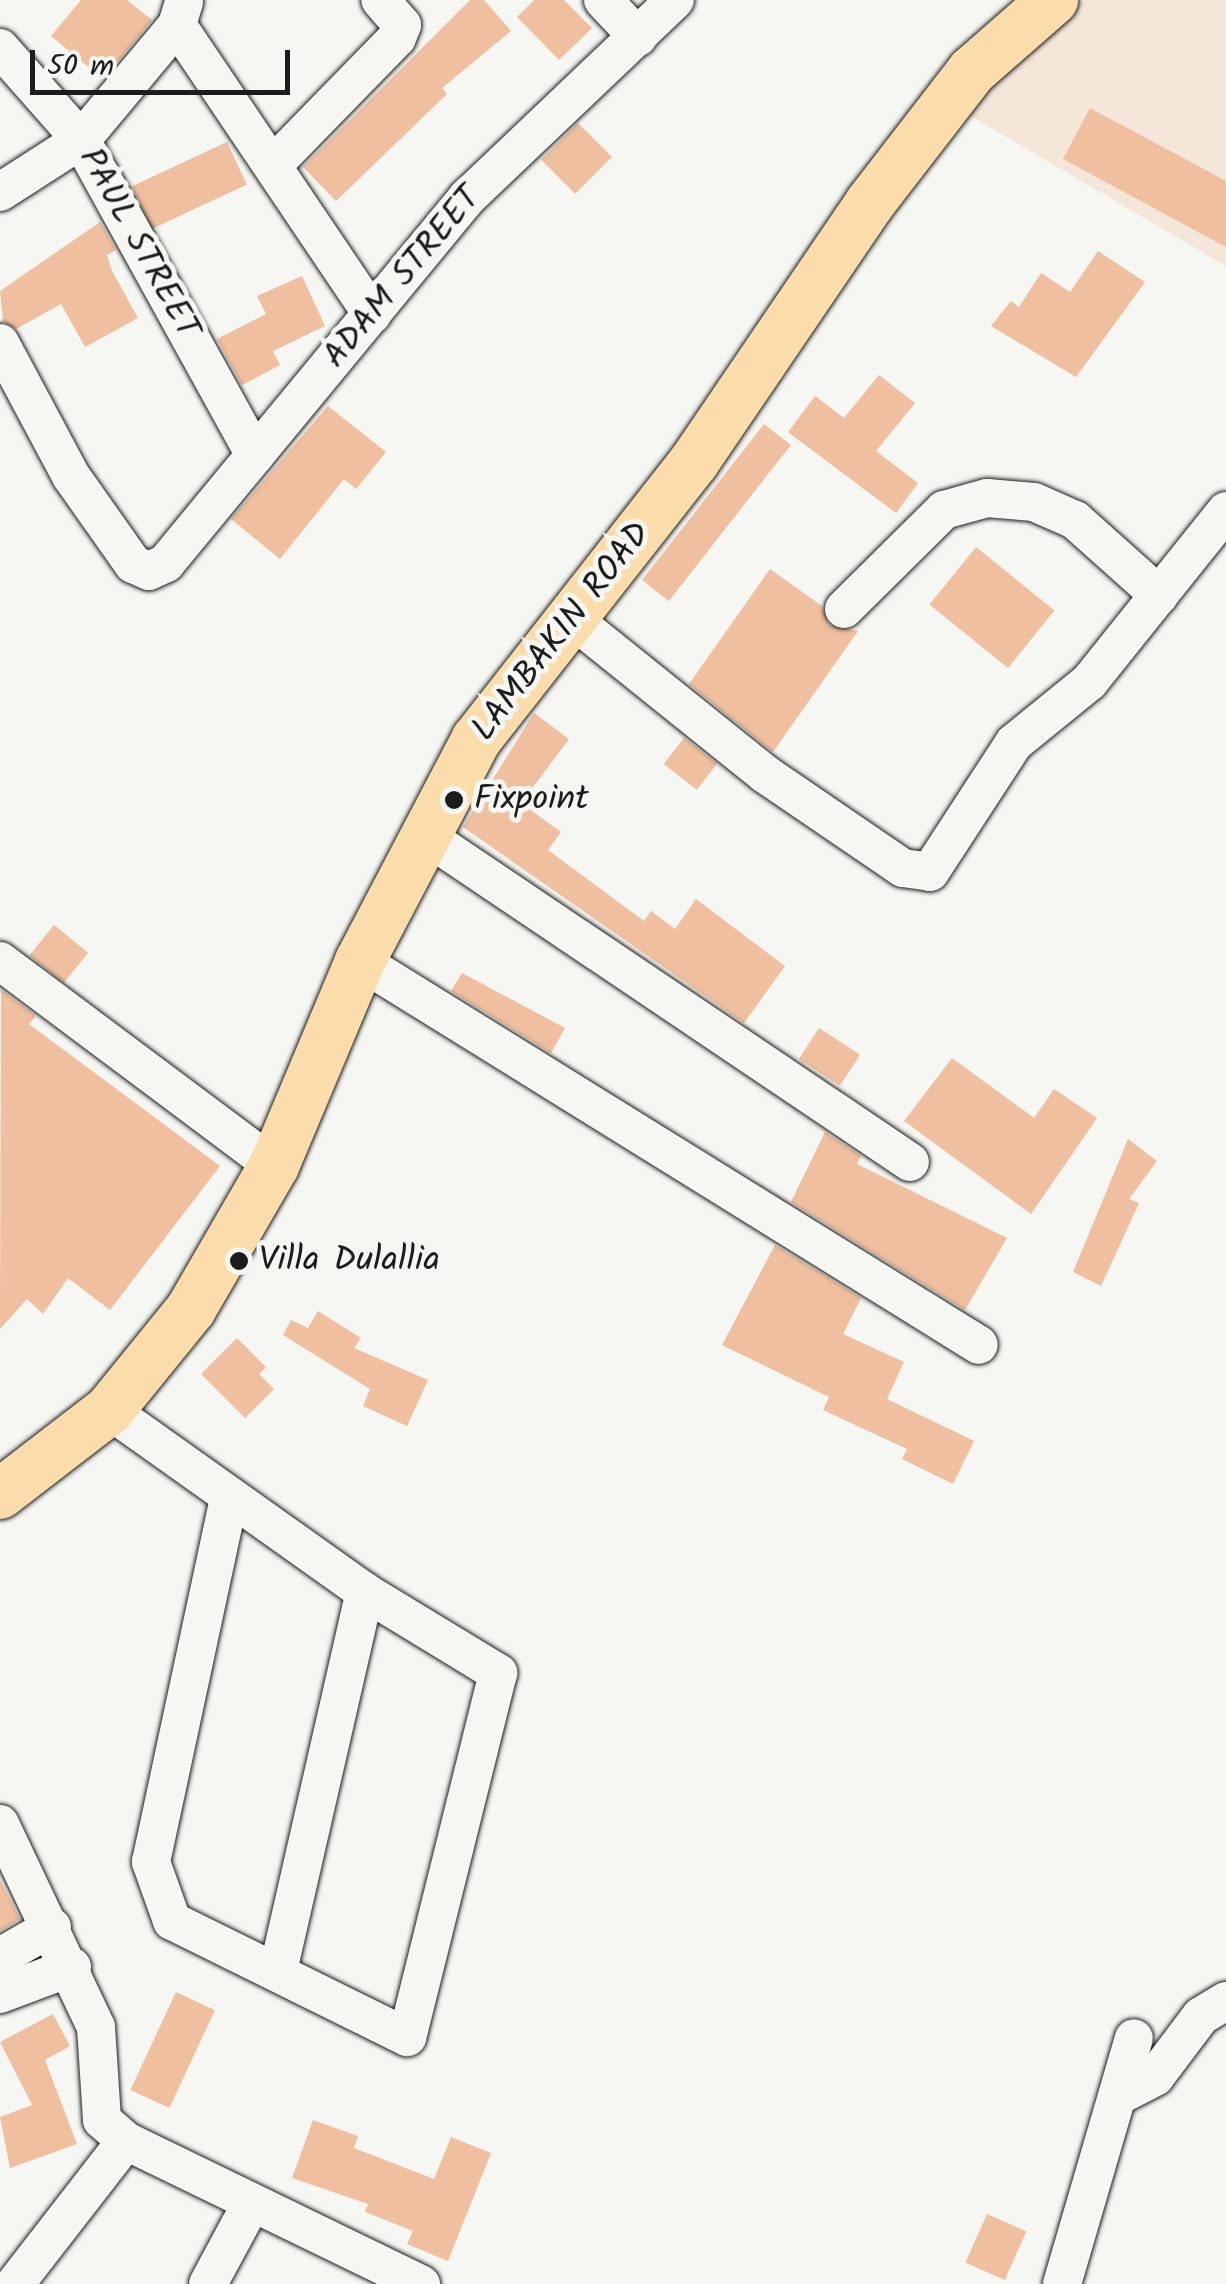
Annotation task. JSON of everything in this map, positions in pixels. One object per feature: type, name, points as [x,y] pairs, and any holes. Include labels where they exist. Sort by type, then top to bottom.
[{"type":"main road","name":"LAMBAKIN ROAD","points":[[0,1494],[108,1410],[191,1308],[274,1166],[360,961],[423,834],[476,740],[694,462],[870,203],[961,85],[1052,0]]},
{"type":"street","points":[[274,164],[396,38],[402,26],[380,0]]},
{"type":"street","points":[[603,0],[638,38]]},
{"type":"street","name":"ADAM STREET","points":[[0,343],[71,476],[133,564],[149,571],[166,563],[467,198],[675,0]]},
{"type":"street","points":[[0,192],[81,140],[181,12],[372,314]]},
{"type":"street","name":"PAUL STREET","points":[[0,48],[81,140],[256,455]]},
{"type":"street","points":[[844,609],[944,510],[988,498],[1034,502],[1075,520],[1159,595]]},
{"type":"street","points":[[571,618],[766,774],[903,868],[930,872],[1014,743],[1089,682],[1226,511]]},
{"type":"street","points":[[423,834],[910,1162]]},
{"type":"street","points":[[0,961],[274,1166]]},
{"type":"street","points":[[360,961],[980,1345]]},
{"type":"street","points":[[108,1410],[365,1592],[498,1674],[407,2037],[172,1921],[151,1862],[229,1498]]},
{"type":"street","points":[[278,1971],[365,1592]]},
{"type":"street","points":[[0,1824],[72,1968],[96,2028],[102,2120],[126,2141],[421,2284]]},
{"type":"street","points":[[0,1956],[52,1927]]},
{"type":"street","points":[[0,1994],[72,1968]]},
{"type":"street","points":[[1118,2096],[1156,2077],[1201,2016],[1226,2001]]},
{"type":"street","points":[[1062,2284],[1134,2038]]},
{"type":"street","points":[[15,2284],[126,2141]]},
{"type":"street","points":[[208,2284],[250,2204]]},
{"type":"shaded area","points":[[1085,0],[1226,0],[1226,266],[962,111]]},
{"type":"building","points":[[81,0],[127,0],[152,20],[103,79],[51,36]]},
{"type":"building","points":[[470,0],[484,0],[511,31],[442,88],[447,94],[336,201],[303,167]]},
{"type":"building","points":[[534,0],[564,0],[592,28],[559,60],[517,17]]},
{"type":"building","points":[[1090,108],[1226,181],[1226,247],[1063,159]]},
{"type":"building","points":[[578,123],[612,157],[575,194],[541,160]]},
{"type":"building","points":[[227,142],[247,185],[152,229],[132,186]]},
{"type":"building","points":[[100,222],[116,250],[107,255],[112,271],[138,318],[85,347],[61,304],[16,329],[3,321],[0,291]]},
{"type":"building","points":[[1098,251],[1145,282],[1076,377],[991,326],[1011,301],[1019,307],[1041,273],[1070,292]]},
{"type":"building","points":[[302,276],[325,326],[273,351],[280,365],[242,385],[217,339],[266,314],[257,296]]},
{"type":"building","points":[[879,375],[915,403],[876,451],[918,483],[896,513],[788,432],[815,396],[844,418]]},
{"type":"building","points":[[328,406],[386,452],[356,489],[344,479],[280,559],[231,519]]},
{"type":"building","points":[[764,424],[791,445],[669,601],[642,580]]},
{"type":"building","points":[[976,547],[1054,611],[1008,668],[929,605]]},
{"type":"building","points":[[770,569],[822,606],[829,625],[858,631],[773,752],[689,684]]},
{"type":"building","points":[[534,713],[569,739],[521,803],[561,832],[548,850],[644,921],[651,911],[675,929],[696,899],[785,966],[744,1023],[463,827]]},
{"type":"building","points":[[684,738],[717,764],[697,790],[664,764]]},
{"type":"building","points":[[54,925],[88,953],[64,983],[29,955]]},
{"type":"building","points":[[462,973],[565,1028],[551,1053],[451,991]]},
{"type":"building","points":[[1,990],[36,1016],[29,1024],[220,1166],[110,1310],[68,1278],[43,1314],[27,1299],[0,1329]]},
{"type":"building","points":[[819,1028],[860,1055],[840,1086],[799,1059]]},
{"type":"building","points":[[952,1058],[1034,1118],[1054,1089],[1097,1118],[1031,1214],[904,1121]]},
{"type":"building","points":[[825,1132],[861,1156],[857,1164],[1007,1238],[965,1310],[791,1202]]},
{"type":"building","points":[[1128,1139],[1157,1161],[1129,1199],[1139,1203],[1101,1286],[1073,1272]]},
{"type":"building","points":[[775,1245],[861,1298],[843,1334],[904,1362],[887,1399],[974,1441],[953,1484],[902,1459],[907,1449],[823,1410],[829,1397],[722,1345]]},
{"type":"building","points":[[318,1311],[361,1338],[354,1348],[428,1380],[407,1426],[363,1406],[370,1389],[283,1335],[291,1320],[308,1328]]},
{"type":"building","points":[[237,1338],[266,1367],[259,1374],[274,1389],[245,1418],[201,1374]]},
{"type":"building","points":[[0,1880],[20,1919],[0,1931]]},
{"type":"building","points":[[176,1992],[215,2010],[169,2108],[130,2090]]},
{"type":"building","points":[[53,2014],[70,2046],[45,2060],[77,2144],[10,2168],[0,2117],[32,2105],[0,2042]]},
{"type":"building","points":[[313,2120],[358,2136],[354,2148],[434,2179],[451,2137],[491,2153],[448,2261],[407,2244],[413,2231],[365,2212],[368,2204],[292,2178]]},
{"type":"building","points":[[987,2214],[1026,2231],[1005,2280],[965,2262]]},
{"type":"place","name":"Fixpoint","points":[[454,800]]},
{"type":"place","name":"Villa Dulallia","points":[[239,1261]]}]
